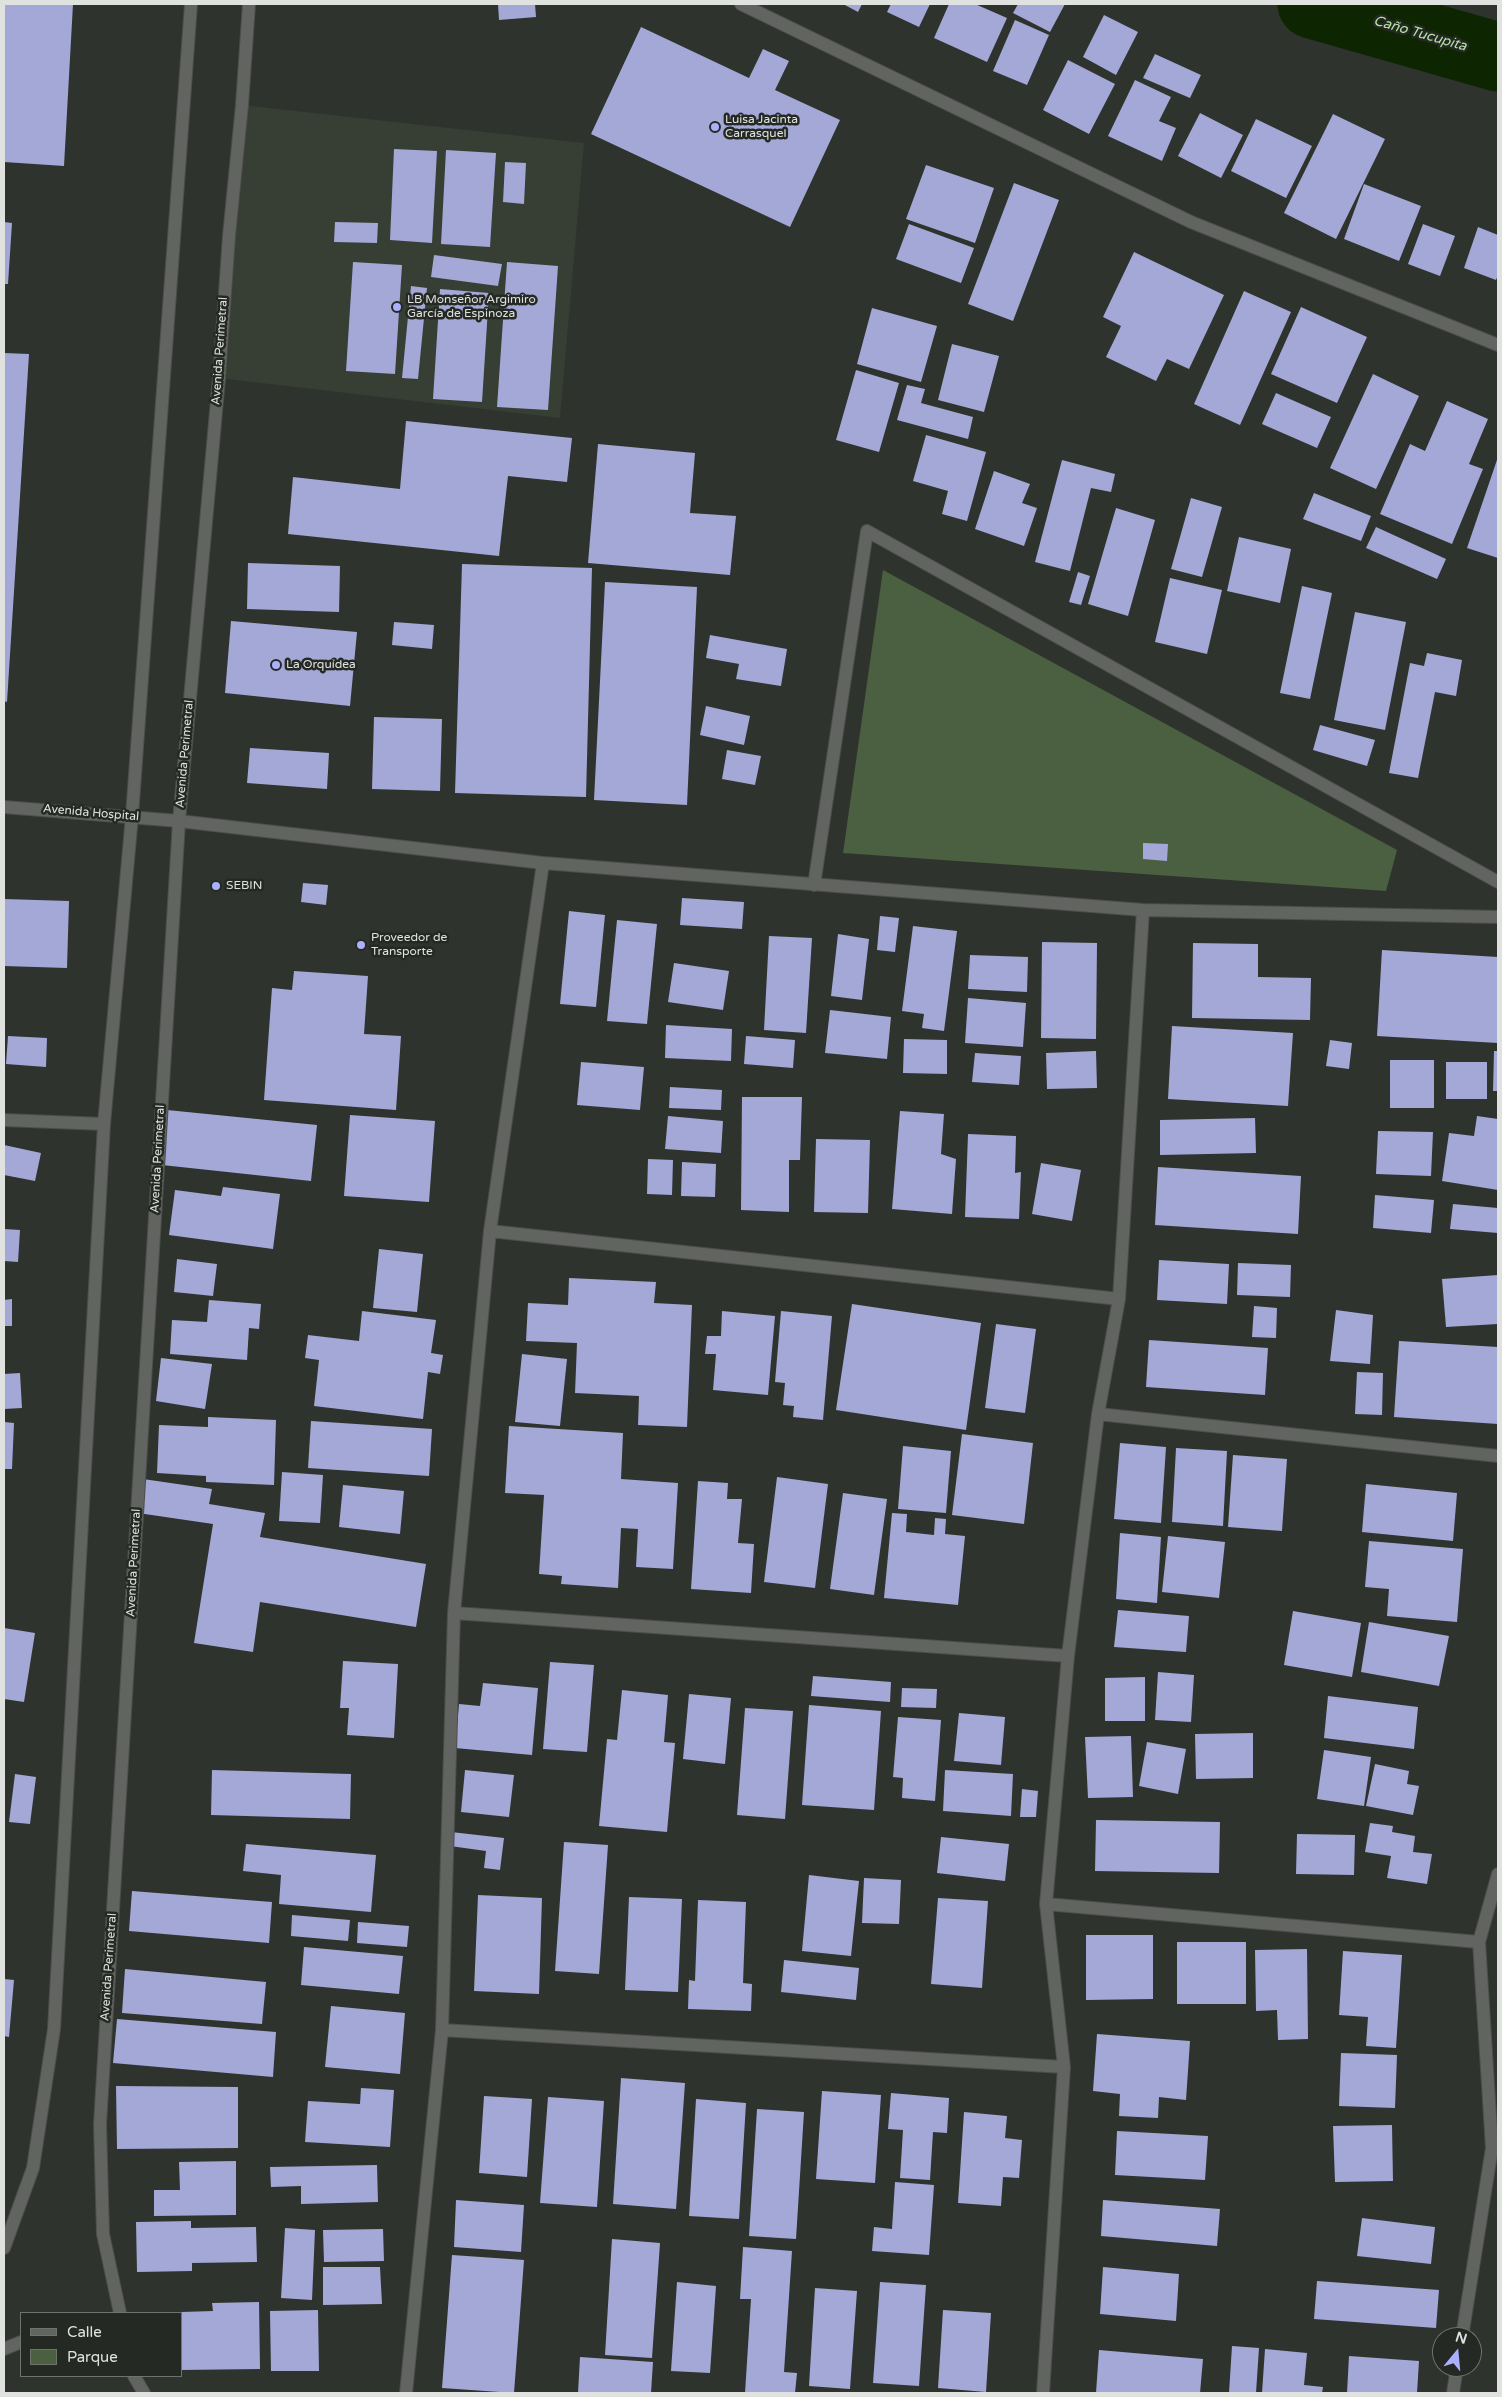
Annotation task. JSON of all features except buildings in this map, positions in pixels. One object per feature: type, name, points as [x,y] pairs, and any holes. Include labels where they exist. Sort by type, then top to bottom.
[{"type":"street","points":[[4,2248],[33,2168],[54,2029],[104,1124],[132,816],[191,4]]},
{"type":"street","name":"Avenida Perimetral","points":[[120,2312],[103,2234],[100,2124],[179,821],[219,378],[249,4]]},
{"type":"street","points":[[741,4],[1191,222],[1498,345]]},
{"type":"street","points":[[814,885],[867,531],[1498,882]]},
{"type":"street","name":"Avenida Hospital","points":[[4,806],[132,816],[543,863],[1143,910],[1498,917]]},
{"type":"street","points":[[406,2393],[442,2030],[454,1613],[490,1231],[543,863]]},
{"type":"street","points":[[1043,2393],[1064,2067],[1046,1904],[1068,1656],[1098,1414],[1119,1299],[1143,910]]},
{"type":"street","points":[[4,1120],[104,1124]]},
{"type":"street","points":[[490,1231],[1119,1299]]},
{"type":"street","points":[[1098,1414],[1498,1456]]},
{"type":"street","points":[[454,1613],[1068,1656]]},
{"type":"street","points":[[1464,2327],[1495,2149],[1479,1942],[1498,1874]]},
{"type":"street","points":[[1046,1904],[1479,1942]]},
{"type":"street","points":[[442,2030],[1064,2067]]},
{"type":"street","points":[[4,2349],[20,2342]]},
{"type":"street","points":[[135,2377],[144,2393]]},
{"type":"street","points":[[1453,2393],[1455,2377]]},
{"type":"shaded area","name":"LB Monseñor Argimiro García de Espinoza","points":[[242,105],[584,143],[560,418],[219,378]]},
{"type":"green space","points":[[883,570],[1397,850],[1386,891],[843,853]]},
{"type":"waterway","name":"Caño Tucupita","points":[[1312,4],[1498,57]]},
{"type":"place","name":"Luisa Jacinta Carrasquel","points":[[715,127]]},
{"type":"place","name":"LB Monseñor Argimiro García de Espinoza","points":[[397,307]]},
{"type":"place","name":"La Orquídea","points":[[276,665]]},
{"type":"place","name":"SEBIN","points":[[216,886]]},
{"type":"place","name":"Proveedor de Transporte","points":[[361,945]]}]
